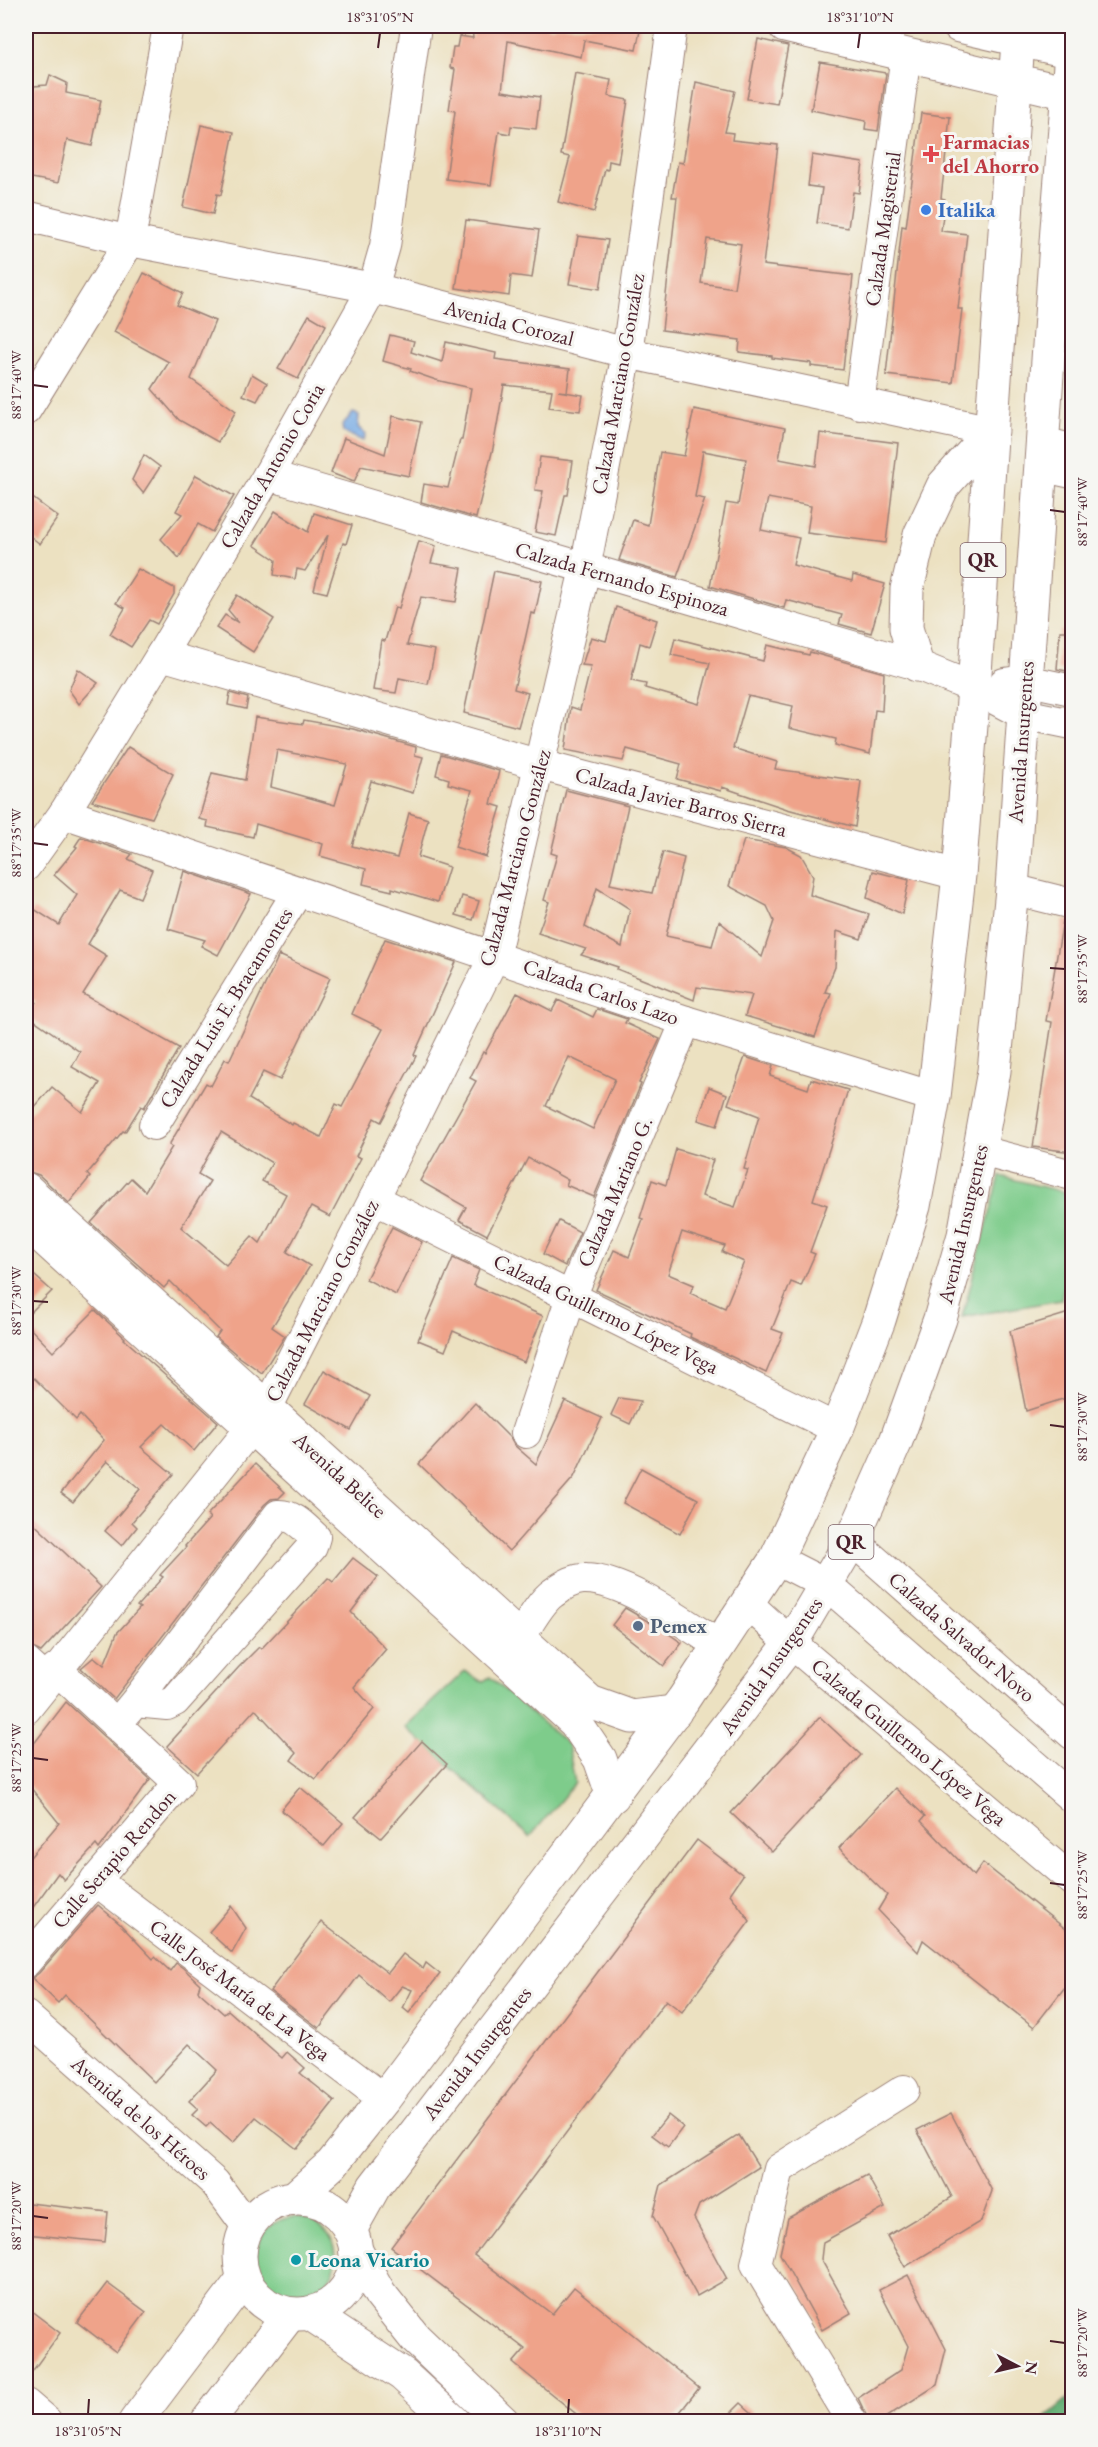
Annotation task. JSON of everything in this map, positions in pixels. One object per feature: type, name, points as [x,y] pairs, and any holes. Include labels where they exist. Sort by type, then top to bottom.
[{"type":"main road","points":[[785,26],[1070,93]]},
{"type":"main road","points":[[959,26],[1019,32],[1072,48]]},
{"type":"main road","name":"QR","points":[[294,2198],[332,2164],[384,2099],[675,1712],[776,1559],[837,1429],[879,1320],[914,1206],[934,1097],[959,875],[975,688],[1019,32]]},
{"type":"main road","name":"Avenida Insurgentes","points":[[353,2240],[374,2187],[791,1643],[852,1540],[896,1441],[940,1318],[964,1235],[994,1071],[1012,889],[1025,680],[1051,452],[1057,228],[1072,48]]},
{"type":"main road","points":[[1007,222],[1057,228]]},
{"type":"main road","points":[[917,665],[906,628],[907,599],[920,535],[943,486],[992,431]]},
{"type":"main road","name":"Avenida Belice","points":[[26,1189],[575,1722],[600,1759],[613,1796]]},
{"type":"main road","name":"Avenida Belice","points":[[26,1222],[520,1638],[590,1702],[632,1717],[675,1712]]},
{"type":"main road","points":[[446,2419],[403,2375],[300,2314],[271,2308],[255,2295],[244,2278],[240,2261],[241,2244],[259,2212],[275,2202],[294,2198],[316,2200],[336,2212],[380,2294],[415,2338],[503,2421]]},
{"type":"main road","points":[[207,2421],[300,2314],[329,2306],[345,2291],[354,2272],[353,2240]]},
{"type":"main road","points":[[135,2421],[244,2278]]},
{"type":"street","points":[[26,410],[130,241],[168,26]]},
{"type":"street","name":"Calzada Antonio Coria","points":[[26,866],[64,813],[161,655],[373,288],[385,246],[417,26]]},
{"type":"street","name":"Calzada Marciano González","points":[[26,1709],[43,1670],[260,1418],[375,1199],[494,957],[585,569],[627,352],[672,26]]},
{"type":"street","name":"Calzada Magisterial","points":[[859,404],[906,54]]},
{"type":"street","name":"Avenida Corozal","points":[[26,216],[130,241],[373,288],[627,352],[992,431]]},
{"type":"street","points":[[1051,452],[1072,473]]},
{"type":"street","name":"Calzada Fernando Espinoza","points":[[267,475],[917,665],[975,688],[1023,714],[1072,724]]},
{"type":"street","name":"Calzada Javier Barros Sierra","points":[[161,655],[540,765],[959,875]]},
{"type":"street","points":[[975,688],[1025,680],[1072,690]]},
{"type":"street","name":"Calzada Carlos Lazo","points":[[64,813],[686,1021],[934,1097]]},
{"type":"street","points":[[1012,889],[1072,904]]},
{"type":"street","name":"Calzada Luis E. Bracamontes","points":[[154,1125],[298,891]]},
{"type":"street","name":"Calzada Mariano G.","points":[[526,1434],[571,1297],[686,1021]]},
{"type":"street","points":[[981,1152],[1072,1175]]},
{"type":"street","name":"Calzada Guillermo López Vega","points":[[375,1199],[837,1429]]},
{"type":"street","points":[[43,1670],[116,1725],[278,1515],[292,1518],[315,1537],[312,1547],[175,1701],[166,1706],[135,1701]]},
{"type":"street","name":"Calzada Salvador Novo","points":[[852,1540],[1072,1734]]},
{"type":"street","points":[[776,1559],[827,1585],[1072,1798]]},
{"type":"street","points":[[520,1638],[551,1594],[569,1583],[584,1578],[611,1584],[650,1602],[719,1645]]},
{"type":"street","name":"Calzada Guillermo López Vega","points":[[747,1603],[791,1643],[1072,1880]]},
{"type":"street","name":"Calle Serapio Rendon","points":[[26,1962],[179,1783],[116,1725]]},
{"type":"street","name":"Calle José María de La Vega","points":[[95,1880],[384,2099]]},
{"type":"street","name":"Avenida de los Héroes","points":[[26,2016],[215,2183],[248,2228]]},
{"type":"street","points":[[852,2421],[756,2264],[779,2169],[904,2090]]},
{"type":"street","points":[[446,2419],[466,2388]]},
{"type":"street","points":[[26,2404],[47,2421]]},
{"type":"green space","points":[[1000,1176],[1072,1194],[1072,1244],[1061,1300],[962,1317]]},
{"type":"green space","points":[[465,1671],[482,1682],[490,1677],[568,1745],[575,1783],[530,1837],[405,1727]]},
{"type":"green space","points":[[296,2217],[311,2220],[324,2229],[333,2242],[336,2257],[333,2272],[324,2285],[311,2294],[296,2297],[281,2294],[268,2285],[259,2272],[256,2257],[259,2242],[268,2229],[281,2220]]},
{"type":"green space","points":[[1072,2395],[1072,2421],[1041,2421]]},
{"type":"water","points":[[353,413],[359,415],[358,427],[366,435],[363,441],[343,432],[342,425]]},
{"type":"building","points":[[472,26],[553,28],[554,26],[641,26],[636,50],[584,40],[581,57],[508,41],[502,91],[540,97],[536,129],[511,126],[510,134],[499,132],[491,185],[446,179],[455,111],[449,110],[455,69],[450,68],[453,47],[457,47],[459,36],[473,38]]},
{"type":"building","points":[[758,39],[788,46],[777,104],[747,99]]},
{"type":"building","points":[[820,62],[886,73],[878,131],[865,129],[866,121],[811,110]]},
{"type":"building","points":[[575,73],[611,80],[608,96],[628,100],[618,163],[609,161],[608,170],[605,169],[594,212],[558,202],[570,157],[561,155]]},
{"type":"building","points":[[50,75],[67,83],[66,93],[101,100],[92,146],[67,140],[58,183],[26,177],[28,147],[26,147],[31,98],[34,86],[47,85]]},
{"type":"building","points":[[696,82],[735,91],[725,132],[733,133],[732,140],[778,145],[763,265],[853,276],[843,370],[739,352],[740,340],[662,330],[677,197],[672,197],[678,162],[683,163]],"holes":[[[707,239],[741,244],[734,288],[701,283]]]},
{"type":"building","points":[[921,113],[950,117],[941,198],[945,199],[941,231],[967,234],[958,309],[962,309],[953,383],[886,375],[902,226],[906,227]]},
{"type":"building","points":[[201,125],[234,132],[221,195],[217,194],[213,214],[183,207]]},
{"type":"building","points":[[812,155],[863,163],[859,193],[853,192],[848,228],[817,223],[822,188],[808,186]]},
{"type":"building","points":[[466,220],[539,230],[532,278],[511,275],[509,296],[456,288]]},
{"type":"building","points":[[578,236],[608,240],[600,289],[569,284]]},
{"type":"building","points":[[144,273],[183,293],[177,305],[215,321],[191,379],[236,411],[218,442],[179,420],[152,389],[169,362],[114,332]]},
{"type":"building","points":[[309,315],[326,325],[298,379],[278,369]]},
{"type":"building","points":[[390,335],[414,341],[411,352],[442,362],[446,342],[496,353],[495,359],[570,369],[567,392],[558,391],[583,395],[580,411],[549,407],[552,390],[504,385],[493,448],[476,518],[421,502],[424,484],[448,488],[460,440],[462,440],[471,388],[436,380],[410,371],[411,369],[383,361]]},
{"type":"building","points":[[252,374],[267,383],[257,401],[243,395]]},
{"type":"building","points":[[694,409],[785,428],[779,459],[816,466],[820,433],[898,443],[886,543],[807,533],[811,506],[768,498],[761,530],[799,538],[793,565],[852,581],[853,575],[885,584],[871,633],[839,624],[842,615],[786,600],[784,608],[710,586],[726,503],[738,505],[746,459],[703,451],[695,497],[705,499],[677,577],[619,560],[633,520],[648,525],[660,452],[684,456]]},
{"type":"building","points":[[393,416],[421,422],[409,476],[361,466],[354,482],[331,473],[344,438],[385,454]]},
{"type":"building","points":[[144,455],[160,467],[143,493],[132,480]]},
{"type":"building","points":[[540,457],[573,461],[568,495],[565,495],[556,536],[535,532],[543,491],[535,490]]},
{"type":"building","points":[[196,475],[234,496],[212,532],[198,524],[179,558],[161,539],[182,514],[176,511]]},
{"type":"building","points":[[26,493],[58,517],[40,544],[26,533]]},
{"type":"building","points":[[275,511],[308,532],[314,513],[352,525],[346,544],[343,543],[327,593],[314,590],[328,535],[305,571],[297,569],[295,579],[274,575],[276,560],[254,545]]},
{"type":"building","points":[[419,541],[436,546],[431,563],[462,568],[456,602],[421,597],[407,645],[435,650],[428,684],[399,678],[396,693],[373,690],[381,640],[385,641],[395,607],[399,608]]},
{"type":"building","points":[[138,569],[174,588],[174,594],[157,624],[149,620],[131,647],[110,634],[125,608],[116,603]]},
{"type":"building","points":[[494,571],[542,581],[535,614],[531,613],[514,689],[528,693],[518,727],[464,713]]},
{"type":"building","points":[[237,595],[274,619],[253,652],[216,628],[225,615],[239,623],[228,610]]},
{"type":"building","points":[[616,607],[657,620],[649,646],[640,643],[631,681],[646,684],[645,688],[699,704],[710,663],[671,655],[675,638],[763,661],[767,645],[809,655],[810,652],[884,673],[882,711],[875,710],[870,754],[835,745],[836,739],[789,728],[793,706],[748,696],[733,748],[777,762],[775,769],[861,781],[855,827],[787,809],[722,787],[721,791],[677,779],[681,764],[627,749],[623,761],[565,750],[571,707],[580,710],[591,666],[582,665],[591,637],[606,641]]},
{"type":"building","points":[[1060,631],[1072,631],[1072,672],[1057,669]]},
{"type":"building","points":[[78,669],[98,683],[79,704],[69,690]]},
{"type":"building","points":[[230,693],[248,698],[246,709],[228,705]]},
{"type":"building","points":[[255,717],[303,724],[304,720],[353,729],[416,747],[415,755],[423,757],[413,793],[371,781],[352,846],[397,858],[409,813],[428,819],[418,857],[449,867],[438,902],[392,888],[392,891],[363,884],[366,869],[320,856],[323,844],[256,824],[253,837],[207,827],[208,821],[199,819],[212,773],[245,780]],"holes":[[[277,750],[347,764],[335,805],[271,787]]]},
{"type":"building","points":[[128,747],[173,774],[152,818],[92,801]]},
{"type":"building","points":[[441,754],[499,771],[491,804],[501,807],[486,857],[455,847],[472,790],[448,784],[449,779],[436,775]]},
{"type":"building","points":[[566,790],[628,806],[610,884],[652,893],[663,852],[684,858],[666,936],[712,946],[719,921],[762,957],[774,921],[767,906],[729,886],[744,840],[786,847],[801,855],[813,876],[810,895],[869,914],[861,939],[837,931],[835,967],[825,992],[831,993],[815,1037],[745,1016],[752,995],[697,987],[694,1000],[617,969],[618,967],[581,955],[586,949],[538,933],[549,902],[544,900],[557,855],[551,853]],"holes":[[[597,888],[630,909],[622,947],[585,927]]]},
{"type":"building","points":[[81,837],[132,854],[128,859],[152,870],[140,898],[120,890],[88,944],[107,956],[83,994],[179,1048],[144,1108],[141,1106],[125,1132],[123,1131],[87,1174],[90,1177],[69,1203],[39,1175],[26,1171],[26,1117],[52,1087],[82,1112],[100,1083],[72,1067],[80,1052],[27,1015],[36,1002],[26,995],[26,922],[34,909],[59,925],[77,895],[54,875],[77,847],[75,846]]},
{"type":"building","points":[[184,871],[251,894],[218,955],[201,946],[205,940],[168,929]]},
{"type":"building","points":[[873,871],[909,880],[902,914],[867,898]]},
{"type":"building","points":[[462,896],[479,901],[473,920],[456,915]]},
{"type":"building","points":[[1063,920],[1072,921],[1072,1152],[1033,1147],[1052,1022],[1046,1021]]},
{"type":"building","points":[[385,939],[456,962],[414,1055],[416,1056],[381,1122],[374,1118],[356,1156],[361,1158],[330,1217],[311,1207],[287,1252],[310,1266],[272,1327],[285,1336],[262,1373],[216,1337],[220,1331],[170,1281],[164,1288],[91,1223],[131,1178],[145,1191],[172,1147],[169,1145],[206,1083],[211,1086],[225,1059],[229,1061],[279,955],[330,978],[280,1080],[263,1072],[249,1099],[292,1125],[293,1123],[321,1137],[336,1104],[342,1107],[383,1029],[352,1014]],"holes":[[[221,1132],[272,1163],[262,1181],[286,1194],[260,1243],[252,1236],[226,1265],[181,1227],[210,1181],[198,1174]]]},
{"type":"building","points":[[517,993],[552,1011],[558,1000],[593,1017],[597,1009],[627,1019],[625,1023],[660,1039],[639,1083],[641,1084],[594,1197],[566,1185],[568,1180],[528,1158],[487,1235],[459,1220],[466,1207],[420,1181],[476,1081],[470,1078],[483,1052],[485,1053]],"holes":[[[569,1057],[615,1079],[593,1129],[546,1106]]]},
{"type":"building","points":[[745,1057],[773,1066],[770,1076],[808,1089],[811,1079],[848,1090],[813,1200],[827,1205],[810,1252],[815,1254],[801,1286],[791,1282],[772,1329],[783,1333],[766,1373],[690,1337],[691,1334],[596,1290],[614,1250],[629,1257],[643,1219],[640,1218],[652,1180],[666,1185],[676,1149],[713,1160],[702,1196],[735,1207],[748,1170],[744,1169],[759,1116],[728,1104]],"holes":[[[682,1232],[725,1246],[722,1252],[744,1262],[725,1308],[690,1293],[694,1285],[668,1274]]]},
{"type":"building","points":[[709,1087],[727,1094],[717,1126],[698,1120]]},
{"type":"building","points":[[559,1221],[580,1232],[565,1266],[543,1254]]},
{"type":"building","points":[[392,1227],[422,1242],[396,1295],[366,1279]]},
{"type":"building","points":[[453,1258],[479,1270],[473,1285],[543,1316],[524,1362],[453,1331],[445,1351],[418,1340]]},
{"type":"building","points":[[26,1268],[52,1291],[26,1317]]},
{"type":"building","points":[[95,1310],[124,1339],[218,1422],[194,1451],[164,1424],[141,1447],[173,1474],[132,1522],[137,1527],[122,1546],[105,1531],[140,1489],[107,1461],[73,1502],[61,1493],[104,1440],[80,1415],[76,1420],[34,1378],[26,1387],[26,1324],[53,1352]]},
{"type":"building","points":[[1072,1312],[1072,1396],[1026,1411],[1010,1331]]},
{"type":"building","points":[[324,1370],[370,1396],[351,1430],[305,1404]]},
{"type":"building","points":[[619,1398],[641,1401],[630,1424],[611,1415]]},
{"type":"building","points":[[565,1401],[602,1418],[574,1477],[509,1551],[419,1464],[475,1403],[510,1438],[514,1445],[536,1464]]},
{"type":"building","points":[[255,1464],[285,1492],[279,1498],[271,1499],[264,1505],[114,1699],[81,1668],[94,1657],[104,1665],[117,1633],[140,1608],[137,1606],[163,1577],[160,1575],[210,1518],[207,1515]]},
{"type":"building","points":[[641,1468],[698,1499],[680,1534],[623,1503]]},
{"type":"building","points":[[26,1516],[101,1587],[41,1652],[26,1645]]},
{"type":"building","points":[[353,1558],[378,1577],[351,1612],[386,1649],[354,1687],[374,1709],[316,1779],[291,1760],[296,1753],[255,1709],[197,1773],[167,1746],[239,1667],[259,1647],[261,1649],[328,1578],[333,1582]]},
{"type":"building","points":[[625,1608],[682,1643],[664,1666],[612,1625]]},
{"type":"building","points":[[66,1702],[150,1779],[99,1849],[96,1845],[64,1880],[58,1873],[26,1917],[26,1862],[59,1823],[26,1782],[26,1754]]},
{"type":"building","points":[[820,1717],[861,1755],[772,1852],[731,1813]]},
{"type":"building","points":[[422,1741],[447,1764],[381,1838],[355,1817]]},
{"type":"building","points":[[300,1787],[343,1823],[324,1846],[281,1810]]},
{"type":"building","points":[[895,1788],[925,1816],[921,1821],[974,1876],[983,1863],[1072,1934],[1072,1978],[1034,2027],[923,1940],[918,1952],[878,1910],[887,1895],[839,1848]]},
{"type":"building","points":[[697,1840],[743,1875],[730,1894],[750,1921],[682,2012],[666,2000],[474,2255],[552,2314],[574,2287],[699,2388],[673,2421],[585,2421],[513,2363],[525,2349],[391,2247]]},
{"type":"building","points":[[98,1905],[120,1924],[153,1959],[155,1957],[170,1971],[176,1963],[200,1984],[198,1991],[224,2014],[228,2010],[282,2058],[287,2052],[305,2068],[300,2073],[335,2101],[297,2149],[256,2117],[233,2143],[210,2123],[206,2127],[192,2115],[198,2109],[189,2101],[217,2070],[189,2044],[154,2082],[65,1995],[58,2003],[32,1978],[39,1973]]},
{"type":"building","points":[[231,1906],[246,1928],[232,1953],[209,1932]]},
{"type":"building","points":[[321,1922],[388,1973],[403,1954],[423,1969],[426,1963],[440,1974],[409,2013],[403,2008],[412,1990],[402,1986],[389,2002],[359,1975],[319,2028],[270,1991]]},
{"type":"building","points":[[951,2113],[992,2191],[981,2221],[905,2267],[887,2236],[952,2197],[917,2130]]},
{"type":"building","points":[[668,2115],[683,2127],[668,2147],[652,2135]]},
{"type":"building","points":[[739,2135],[759,2167],[699,2205],[694,2218],[727,2279],[697,2296],[653,2216],[661,2185]]},
{"type":"building","points":[[867,2175],[885,2208],[823,2242],[821,2259],[851,2313],[822,2330],[780,2254],[788,2218]]},
{"type":"building","points":[[29,2203],[108,2212],[105,2242],[26,2234]]},
{"type":"building","points":[[908,2275],[946,2349],[937,2385],[880,2421],[869,2421],[858,2398],[901,2370],[908,2346],[879,2290]]},
{"type":"building","points":[[107,2283],[146,2312],[116,2352],[77,2322]]},
{"type":"building","points":[[26,2307],[60,2333],[26,2380]]},
{"type":"building","points":[[741,2403],[761,2421],[723,2421]]},
{"type":"place","name":"Farmacias del Ahorro","points":[[931,154]]},
{"type":"place","name":"Italika","points":[[926,210]]},
{"type":"place","name":"Pemex","points":[[638,1626]]},
{"type":"place","name":"Leona Vicario","points":[[296,2260]]}]
